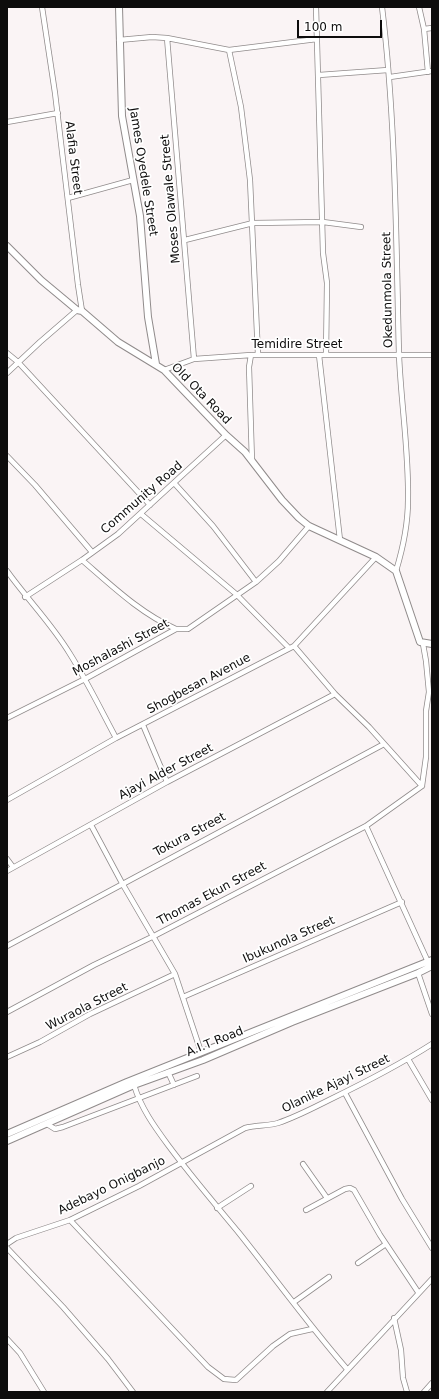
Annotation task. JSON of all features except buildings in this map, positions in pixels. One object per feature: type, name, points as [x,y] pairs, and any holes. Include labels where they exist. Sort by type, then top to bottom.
[{"type":"street","name":"Alafia Street","points":[[42,7],[58,113],[80,310]]},
{"type":"street","name":"James Oyedele Street","points":[[119,7],[122,116],[140,216],[148,317],[156,364]]},
{"type":"street","points":[[316,7],[319,159],[323,222],[323,252],[327,283],[326,355]]},
{"type":"street","name":"Okedunmola Street","points":[[382,7],[390,77],[396,211],[399,356],[408,500],[406,532],[396,571]]},
{"type":"street","points":[[390,77],[430,72],[424,29],[419,7]]},
{"type":"street","points":[[424,29],[432,28]]},
{"type":"street","points":[[119,40],[152,37],[168,38],[229,50],[317,39]]},
{"type":"street","name":"Moses Olawale Street","points":[[168,38],[176,162],[185,240],[194,359]]},
{"type":"street","points":[[229,50],[241,107],[250,180],[258,355]]},
{"type":"street","points":[[318,75],[388,70]]},
{"type":"street","points":[[7,122],[58,113]]},
{"type":"street","points":[[68,198],[133,180]]},
{"type":"street","points":[[185,240],[253,223],[323,222],[361,227]]},
{"type":"street","name":"Old Ota Road","points":[[7,246],[36,276],[118,342],[164,370],[226,435],[245,452],[288,508],[309,526],[376,557],[396,571]]},
{"type":"street","points":[[7,374],[18,362],[80,310]]},
{"type":"street","points":[[7,353],[18,362],[150,505]]},
{"type":"street","points":[[251,355],[249,367],[252,462]]},
{"type":"street","name":"Temidire Street","points":[[164,370],[194,359],[251,355],[432,355]]},
{"type":"street","points":[[319,355],[340,540]]},
{"type":"street","name":"Community Road","points":[[26,597],[118,534],[175,484],[226,435]]},
{"type":"street","points":[[7,456],[35,485],[92,552]]},
{"type":"street","points":[[175,484],[213,526],[256,582]]},
{"type":"street","points":[[141,514],[236,594],[292,647],[335,694],[370,726],[384,744],[422,786]]},
{"type":"street","name":"Moshalashi Street","points":[[7,717],[85,679],[176,628],[188,629],[236,594],[256,582],[279,561],[309,526]]},
{"type":"street","name":"Shogbesan Avenue","points":[[7,800],[116,738],[292,647],[376,557]]},
{"type":"street","points":[[82,560],[130,600],[164,624],[176,628]]},
{"type":"street","points":[[7,571],[26,597],[51,626],[85,679],[116,738]]},
{"type":"street","points":[[396,571],[419,640],[423,644],[426,661],[429,692],[426,711],[426,757],[422,786]]},
{"type":"street","points":[[423,644],[432,644]]},
{"type":"street","name":"Ajayi Alder Street","points":[[7,871],[167,782],[335,694]]},
{"type":"street","points":[[143,725],[167,782]]},
{"type":"street","name":"Tokura Street","points":[[7,946],[122,883],[384,744]]},
{"type":"street","points":[[426,757],[432,758]]},
{"type":"street","name":"Thomas Ekun Street","points":[[7,1012],[94,965],[154,936],[366,826],[422,786]]},
{"type":"street","points":[[91,825],[122,883],[175,974],[202,1052]]},
{"type":"street","points":[[366,826],[431,963]]},
{"type":"street","points":[[7,860],[13,867]]},
{"type":"street","name":"Ibukunola Street","points":[[183,997],[402,902]]},
{"type":"street","name":"A.I.T Road","points":[[7,1141],[134,1085],[418,973],[431,963]]},
{"type":"street","name":"A.I.T Road","points":[[7,1134],[202,1052],[431,963]]},
{"type":"street","points":[[418,973],[432,1014]]},
{"type":"street","name":"Wuraola Street","points":[[7,1057],[40,1042],[90,1014],[175,974]]},
{"type":"street","name":"Olanike Ajayi Street","points":[[181,1163],[245,1128],[256,1125],[276,1124],[345,1093],[408,1059],[432,1044]]},
{"type":"street","points":[[408,1059],[432,1100]]},
{"type":"street","points":[[168,1072],[174,1085]]},
{"type":"street","points":[[47,1124],[58,1129],[138,1100],[198,1076]]},
{"type":"street","points":[[134,1085],[138,1100],[146,1115],[181,1163],[294,1302],[312,1329],[347,1369]]},
{"type":"street","points":[[345,1093],[402,1198],[432,1248]]},
{"type":"street","name":"Adebayo Onigbanjo","points":[[7,1244],[16,1238],[70,1220],[181,1163]]},
{"type":"street","points":[[303,1164],[328,1198]]},
{"type":"street","points":[[217,1208],[250,1186]]},
{"type":"street","points":[[306,1210],[345,1189],[350,1188],[354,1190],[386,1244],[418,1292]]},
{"type":"street","points":[[70,1220],[208,1368],[224,1379],[236,1380],[273,1346],[290,1334],[312,1329]]},
{"type":"street","points":[[358,1263],[386,1244]]},
{"type":"street","points":[[7,1248],[63,1307],[108,1359],[133,1392]]},
{"type":"street","points":[[294,1302],[329,1277]]},
{"type":"street","points":[[327,1392],[418,1292],[432,1279]]},
{"type":"street","points":[[394,1318],[401,1350],[403,1378],[407,1392]]},
{"type":"street","points":[[7,1339],[20,1353],[44,1392]]},
{"type":"street","points":[[424,1392],[432,1383]]}]
